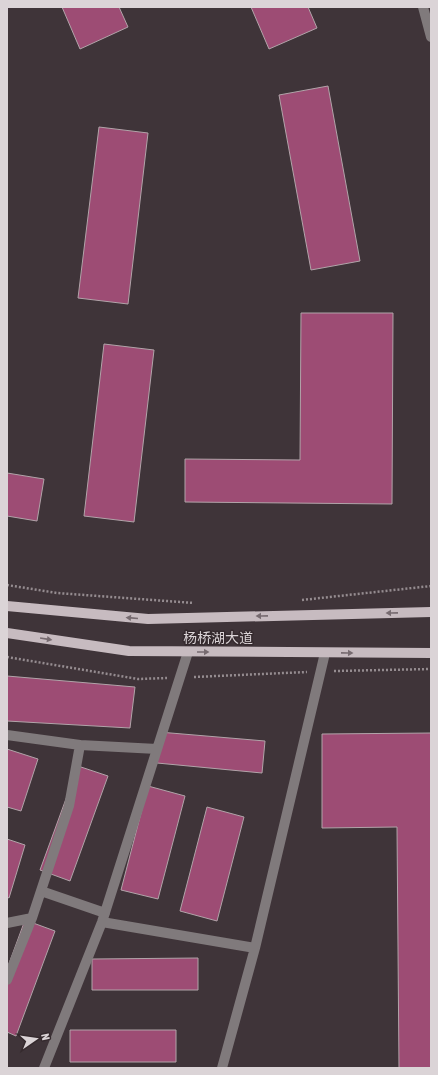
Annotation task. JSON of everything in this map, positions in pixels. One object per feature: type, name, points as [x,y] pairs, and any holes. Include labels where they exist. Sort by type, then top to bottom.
[{"type":"main road","name":"杨桥湖大道","points":[[7,606],[148,619],[431,612]]},
{"type":"main road","name":"杨桥湖大道","points":[[7,633],[129,651],[431,653]]},
{"type":"street","points":[[423,7],[431,37]]},
{"type":"street","points":[[44,1068],[104,918],[188,652]]},
{"type":"street","points":[[222,1068],[255,948],[325,653]]},
{"type":"street","points":[[7,735],[80,745],[157,749]]},
{"type":"street","points":[[7,980],[32,918],[69,806],[80,745]]},
{"type":"street","points":[[41,891],[104,918],[255,948]]},
{"type":"street","points":[[7,923],[32,918]]},
{"type":"path","points":[[7,585],[57,593],[198,603]]},
{"type":"path","points":[[300,600],[431,586]]},
{"type":"path","points":[[7,657],[138,679],[321,671],[431,669]]},
{"type":"building","points":[[62,7],[119,7],[128,27],[80,49]]},
{"type":"building","points":[[251,7],[308,7],[317,28],[269,49]]},
{"type":"building","points":[[328,86],[360,261],[311,270],[279,95]]},
{"type":"building","points":[[99,127],[148,133],[128,304],[78,298]]},
{"type":"building","points":[[301,313],[393,313],[392,504],[185,502],[185,459],[300,460]]},
{"type":"building","points":[[104,344],[154,350],[134,522],[84,516]]},
{"type":"building","points":[[7,473],[44,479],[37,521],[7,516]]},
{"type":"building","points":[[7,676],[135,687],[130,728],[7,721]]},
{"type":"building","points":[[159,732],[265,741],[262,773],[157,763]]},
{"type":"building","points":[[431,733],[431,1068],[399,1068],[397,827],[322,828],[322,734]]},
{"type":"building","points":[[7,749],[38,759],[21,811],[7,807]]},
{"type":"building","points":[[78,766],[108,776],[70,881],[40,870]]},
{"type":"building","points":[[148,786],[185,796],[158,899],[121,890]]},
{"type":"building","points":[[207,807],[244,817],[217,921],[180,911]]},
{"type":"building","points":[[7,839],[25,845],[9,898],[7,897]]},
{"type":"building","points":[[25,920],[55,931],[16,1036],[7,1032],[7,969]]},
{"type":"building","points":[[198,958],[198,990],[92,990],[92,959]]},
{"type":"building","points":[[70,1030],[176,1030],[176,1062],[70,1062]]}]
